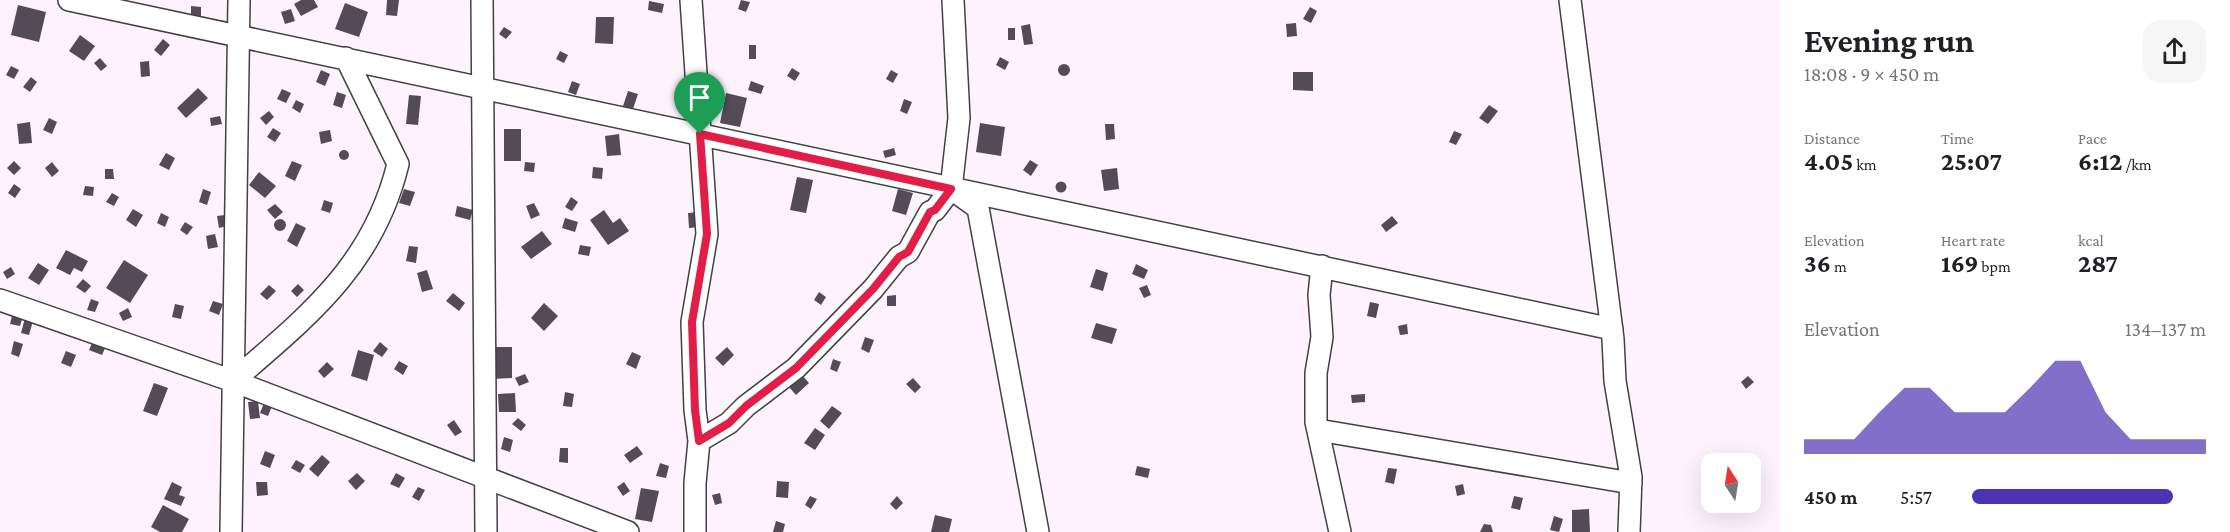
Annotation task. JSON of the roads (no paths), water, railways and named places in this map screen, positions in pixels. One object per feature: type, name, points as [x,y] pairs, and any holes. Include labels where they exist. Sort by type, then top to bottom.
[{"type":"street","points":[[69,0],[1612,329]]},
{"type":"street","points":[[231,532],[239,0]]},
{"type":"street","points":[[482,0],[486,532]]},
{"type":"street","points":[[691,0],[707,234],[692,322],[695,410],[699,441],[695,483],[695,532]]},
{"type":"street","points":[[699,441],[729,423],[746,406],[796,368],[873,289],[899,257],[908,252],[930,212],[935,210],[951,189],[958,118],[953,0]]},
{"type":"street","points":[[1570,0],[1612,329],[1615,381],[1631,483],[1629,532]]},
{"type":"street","points":[[233,381],[314,311],[339,284],[368,242],[384,211],[398,164],[346,58]]},
{"type":"street","points":[[951,189],[978,208],[1038,532]]},
{"type":"street","points":[[1322,266],[1319,294],[1322,337],[1316,373],[1318,430],[1340,532]]},
{"type":"street","points":[[0,300],[233,381],[628,532]]},
{"type":"street","points":[[1318,430],[1631,483]]}]
